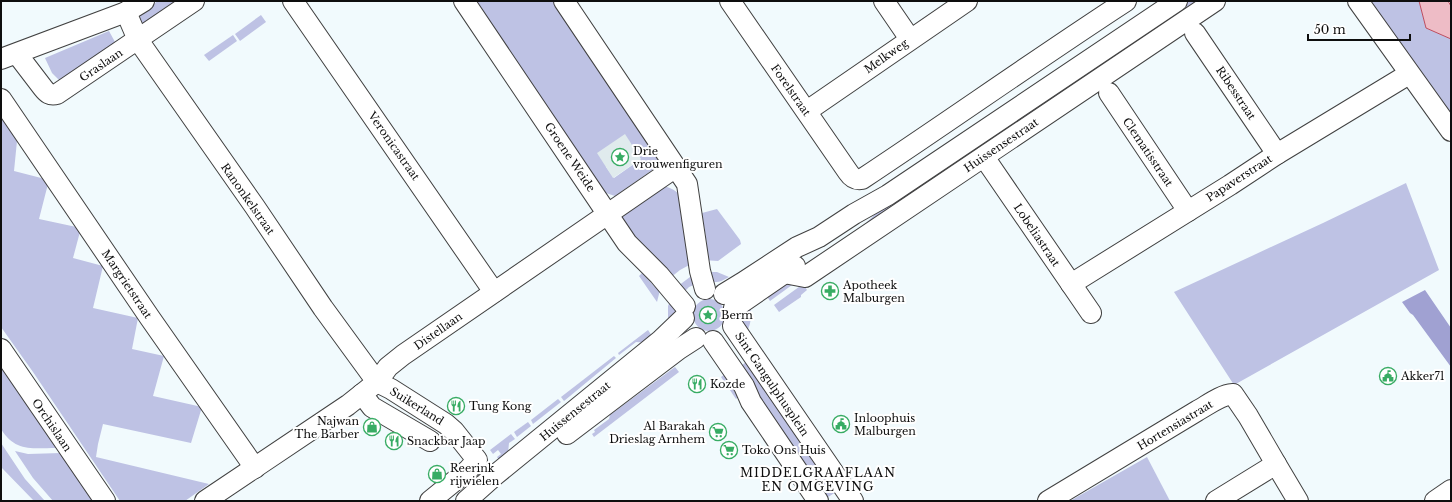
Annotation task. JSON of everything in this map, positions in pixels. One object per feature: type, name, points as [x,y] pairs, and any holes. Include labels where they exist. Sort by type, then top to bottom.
[{"type":"street","name":"Graslaan","points":[[144,1],[126,12],[6,56],[47,93],[53,95],[57,94],[194,1]]},
{"type":"street","name":"Veronicastraat","points":[[293,1],[494,292]]},
{"type":"street","name":"Groene Weide","points":[[464,1],[581,174],[606,214],[627,243],[659,275],[684,312]]},
{"type":"street","points":[[564,1],[687,184],[700,271],[724,304],[725,336],[705,339]]},
{"type":"street","name":"Forelstraat","points":[[730,1],[848,172],[854,178],[862,179],[962,113],[1066,40],[1126,1]]},
{"type":"street","points":[[884,1],[910,39]]},
{"type":"street","name":"Melkweg","points":[[807,112],[910,39],[967,1]]},
{"type":"street","name":"Huissensestraat","points":[[724,304],[742,284],[797,247],[820,237],[854,214],[888,195],[1177,1]]},
{"type":"street","name":"Huissensestraat","points":[[784,273],[805,277],[1215,1]]},
{"type":"street","points":[[1358,1],[1451,131]]},
{"type":"street","name":"Ranonkelstraat","points":[[126,12],[138,40],[255,207],[323,308],[370,388]]},
{"type":"street","name":"Ribesstraat","points":[[1195,33],[1277,154]]},
{"type":"street","name":"Papaverstraat","points":[[1071,284],[1277,154],[1409,74]]},
{"type":"street","name":"Clematisstraat","points":[[1109,93],[1188,211]]},
{"type":"street","name":"Margrietstraat","points":[[1,99],[150,318],[255,468]]},
{"type":"street","name":"Lobeliastraat","points":[[984,156],[1091,313]]},
{"type":"street","name":"Distellaan","points":[[205,501],[370,388],[388,367],[676,166]]},
{"type":"street","name":"Huissensestraat","points":[[724,304],[784,273],[797,264],[820,237]]},
{"type":"street","points":[[724,304],[693,295],[684,312],[688,330],[705,339],[744,386],[751,402],[818,501]]},
{"type":"street","name":"Sint Gangulphusplein","points":[[724,304],[853,501]]},
{"type":"street","name":"Huissensestraat","points":[[466,501],[494,476],[550,432],[664,337],[684,312]]},
{"type":"street","name":"Huissensestraat","points":[[482,501],[679,349],[705,339]]},
{"type":"street","name":"Orchislaan","points":[[1,349],[104,501]]},
{"type":"street","name":"Suikerland","points":[[430,441],[372,407],[370,388],[391,389],[438,418],[454,431],[477,460],[468,470],[430,501]]},
{"type":"street","name":"Hortensiastraat","points":[[1048,501],[1197,411],[1230,394],[1233,394],[1248,416],[1276,464]]},
{"type":"street","points":[[1216,501],[1276,464],[1298,501]]},
{"type":"shaded area","points":[[158,1],[182,1],[146,26],[139,25],[138,14]]},
{"type":"shaded area","points":[[470,1],[553,1],[565,17],[661,162],[658,166],[615,196],[600,191]],"holes":[[[641,159],[614,178],[606,167]]]},
{"type":"shaded area","points":[[1188,1],[1202,1],[870,226],[867,222],[886,204]]},
{"type":"shaded area","points":[[1365,1],[1419,1],[1426,28],[1451,39],[1451,127]]},
{"type":"shaded area","points":[[1419,1],[1448,1],[1451,6],[1451,39],[1426,28]]},
{"type":"shaded area","points":[[261,15],[266,22],[240,41],[235,34]]},
{"type":"shaded area","points":[[109,31],[115,42],[66,77],[59,80],[52,73],[45,58]]},
{"type":"shaded area","points":[[233,35],[237,41],[209,61],[204,55]]},
{"type":"shaded area","points":[[1,116],[17,141],[14,171],[49,180],[39,219],[81,228],[73,258],[103,266],[93,308],[138,318],[132,349],[164,356],[153,396],[202,407],[191,443],[103,424],[96,457],[209,484],[185,501],[120,501],[1,327]]},
{"type":"shaded area","points":[[625,134],[641,159],[613,178],[597,153]]},
{"type":"shaded area","points":[[1406,183],[1439,270],[1234,385],[1174,292]]},
{"type":"shaded area","points":[[662,186],[676,191],[680,195],[693,263],[680,270],[670,278],[633,241],[620,217]]},
{"type":"shaded area","points":[[717,209],[740,240],[741,244],[718,261],[703,260],[703,247],[707,245],[702,213]]},
{"type":"shaded area","points":[[705,272],[717,272],[729,277],[715,282],[710,279]]},
{"type":"shaded area","points":[[642,273],[655,287],[661,286],[657,302],[639,276]]},
{"type":"shaded area","points":[[694,274],[696,284],[689,287],[684,292],[678,286]]},
{"type":"shaded area","points":[[782,281],[792,285],[770,301],[764,292]]},
{"type":"shaded area","points":[[803,284],[807,290],[801,295],[801,297],[779,312],[774,305]]},
{"type":"shaded area","points":[[1425,290],[1451,328],[1451,367],[1402,302]]},
{"type":"shaded area","points":[[672,297],[674,300],[676,313],[668,326],[668,306]]},
{"type":"shaded area","points":[[706,299],[712,299],[721,303],[725,315],[721,327],[712,331],[706,331],[697,327],[693,318],[693,312],[697,303]]},
{"type":"shaded area","points":[[749,303],[751,320],[744,336],[741,323],[744,311]]},
{"type":"shaded area","points":[[648,330],[654,339],[649,343],[636,342],[619,355],[618,353]]},
{"type":"shaded area","points":[[614,356],[616,358],[564,401],[561,397]]},
{"type":"shaded area","points":[[746,362],[839,490],[822,501],[739,364],[741,366]]},
{"type":"shaded area","points":[[1,365],[56,448],[32,448],[18,445],[12,442],[1,429]]},
{"type":"shaded area","points":[[675,367],[679,372],[594,437],[592,434],[595,432],[594,430],[609,419],[610,415]]},
{"type":"shaded area","points":[[728,372],[738,397],[736,399],[721,377]]},
{"type":"shaded area","points":[[558,399],[561,402],[533,424],[531,420]]},
{"type":"shaded area","points":[[528,422],[531,426],[517,437],[514,432]]},
{"type":"shaded area","points":[[511,434],[515,439],[509,443],[508,453],[499,460],[497,457],[501,454],[498,450],[493,454],[490,450]]},
{"type":"shaded area","points":[[1,443],[25,479],[45,501],[34,501],[1,467]]},
{"type":"shaded area","points":[[15,451],[28,454],[61,453],[94,501],[53,501],[33,478]]},
{"type":"shaded area","points":[[1147,457],[1170,501],[1070,501]]},
{"type":"place","name":"Drie vrouwenfiguren","points":[[620,157]]},
{"type":"place","name":"Apotheek Malburgen","points":[[830,291]]},
{"type":"place","name":"Berm","points":[[708,315]]},
{"type":"place","name":"Akker71","points":[[1388,376]]},
{"type":"place","name":"Kozde","points":[[697,384]]},
{"type":"place","name":"Tung Kong","points":[[456,406]]},
{"type":"place","name":"Inloophuis Malburgen","points":[[841,424]]},
{"type":"place","name":"Najwan The Barber","points":[[372,427]]},
{"type":"place","name":"Al Barakah Drieslag Arnhem","points":[[718,432]]},
{"type":"place","name":"Snackbar Jaap","points":[[394,441]]},
{"type":"place","name":"Toko Ons Huis","points":[[729,450]]},
{"type":"place","name":"Reerink rijwielen","points":[[437,474]]},
{"type":"district","name":"MIDDELGRAAFLAAN EN OMGEVING","points":[[818,480]]}]
